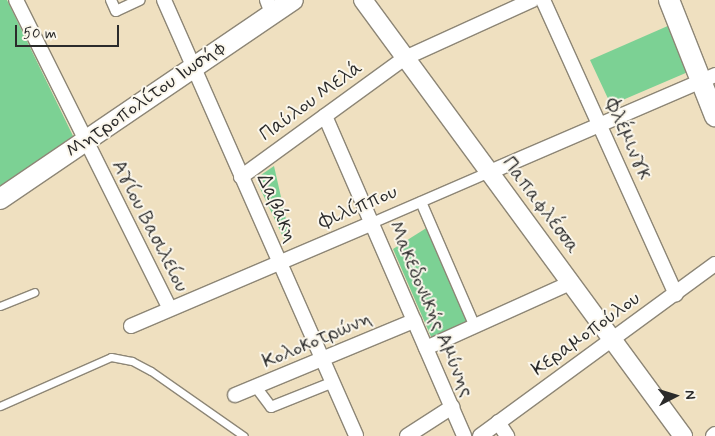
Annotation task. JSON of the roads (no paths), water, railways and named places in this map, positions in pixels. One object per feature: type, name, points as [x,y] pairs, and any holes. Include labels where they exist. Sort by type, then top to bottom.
[{"type":"main road","name":"Μητροπολίτου Ιωσήφ","points":[[0,199],[193,68],[270,6],[293,0]]},
{"type":"main road","points":[[668,0],[708,78],[715,116]]},
{"type":"street","name":"Αγίου Βασιλείου","points":[[16,0],[85,142],[170,309]]},
{"type":"street","points":[[111,0],[116,11],[140,0]]},
{"type":"street","name":"Δαβάκη","points":[[164,0],[354,434]]},
{"type":"street","name":"Παπαφλέσσα","points":[[363,0],[614,338],[683,436]]},
{"type":"street","name":"Παύλου Μελά","points":[[241,177],[405,58],[532,0]]},
{"type":"street","name":"Φλέμινγκ","points":[[543,0],[676,294]]},
{"type":"street","points":[[490,172],[708,78]]},
{"type":"street","name":"Μακεδονικής Αμύνης","points":[[325,116],[464,436]]},
{"type":"street","name":"Φιλίππου","points":[[132,326],[490,172]]},
{"type":"street","points":[[421,202],[475,327]]},
{"type":"street","name":"Κεραμοπούλου","points":[[480,436],[715,264]]},
{"type":"street","points":[[426,348],[572,282]]},
{"type":"street","name":"Κολοκοτρώνη","points":[[235,395],[414,321]]},
{"type":"street","points":[[256,387],[270,408],[331,383]]},
{"type":"street","points":[[407,436],[452,407]]},
{"type":"street","points":[[498,422],[507,436]]},
{"type":"lane","points":[[0,306],[34,292]]},
{"type":"lane","points":[[0,406],[111,357],[132,361],[151,371],[244,436]]}]
